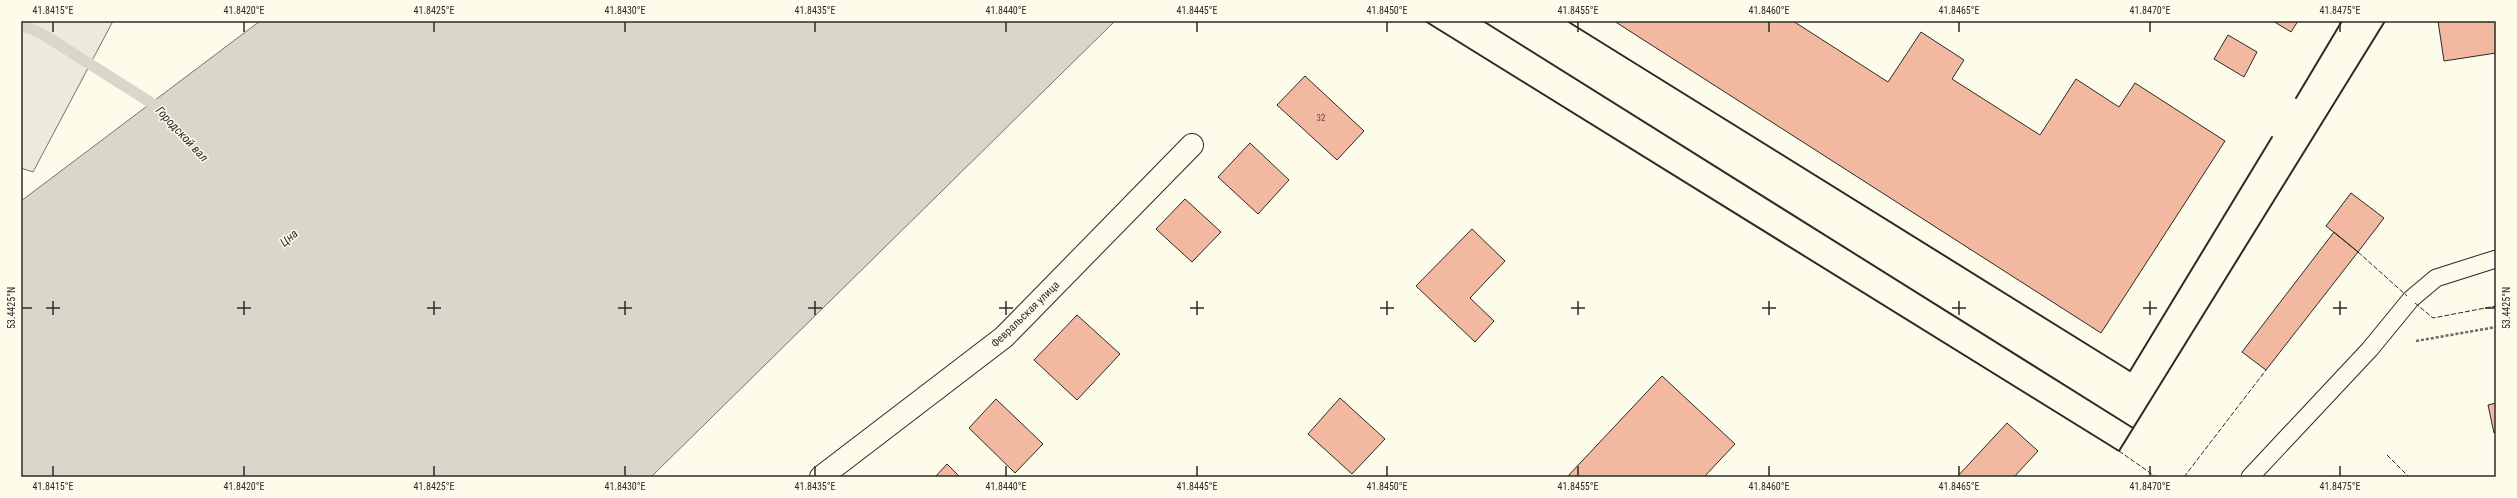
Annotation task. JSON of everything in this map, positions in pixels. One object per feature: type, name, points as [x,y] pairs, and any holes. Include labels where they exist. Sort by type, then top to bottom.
[{"type":"street","name":"Февральская улица","points":[[821,477],[1004,337],[1192,145]]},
{"type":"lane","points":[[2250,477],[2370,349],[2411,300],[2436,278],[2496,259]]},
{"type":"path","points":[[2370,349],[2496,327]]},
{"type":"shaded area","points":[[21,21],[113,21],[33,172],[21,168]]},
{"type":"water","name":"Цна","points":[[260,21],[1115,21],[651,477],[21,477],[21,201]]},
{"type":"building","points":[[1614,21],[1793,21],[1888,82],[1921,32],[1964,60],[1952,79],[2040,135],[2076,79],[2119,107],[2135,83],[2225,141],[2101,333]]},
{"type":"building","points":[[2273,21],[2298,21],[2291,32]]},
{"type":"building","points":[[2438,21],[2496,21],[2496,53],[2444,61]]},
{"type":"building","points":[[2228,35],[2257,52],[2244,77],[2214,59]]},
{"type":"building","points":[[1305,76],[1364,131],[1337,160],[1277,105]]},
{"type":"building","points":[[1250,143],[1289,180],[1258,214],[1218,177]]},
{"type":"building","points":[[2351,193],[2384,218],[2358,252],[2326,226]]},
{"type":"building","points":[[1185,199],[1221,232],[1192,262],[1156,229]]},
{"type":"building","points":[[1472,229],[1505,261],[1470,298],[1494,321],[1475,342],[1416,286]]},
{"type":"building","points":[[2334,232],[2358,252],[2266,370],[2242,352]]},
{"type":"building","points":[[1077,315],[1120,354],[1077,400],[1034,360]]},
{"type":"building","points":[[1662,376],[1735,444],[1704,477],[1567,477]]},
{"type":"building","points":[[1340,398],[1385,439],[1352,474],[1308,434]]},
{"type":"building","points":[[996,399],[1043,444],[1015,473],[969,428]]},
{"type":"building","points":[[2496,403],[2496,433],[2494,433],[2488,405]]},
{"type":"building","points":[[2007,423],[2038,451],[2014,477],[1957,477]]},
{"type":"building","points":[[947,464],[960,477],[935,477]]},
{"type":"waterway","name":"Городской вал","points":[[21,25],[41,33],[164,111]]},
{"type":"fence","points":[[2358,252],[2407,296]]},
{"type":"fence","points":[[2415,303],[2433,318],[2496,306]]},
{"type":"fence","points":[[2184,477],[2266,370]]},
{"type":"fence","points":[[2119,451],[2156,477]]},
{"type":"fence","points":[[2387,455],[2409,477]]},
{"type":"wall","points":[[1425,21],[2119,451],[2385,21]]},
{"type":"wall","points":[[1483,21],[2133,428]]},
{"type":"wall","points":[[1567,21],[2130,371],[2272,137]]},
{"type":"wall","points":[[2296,98],[2342,21]]}]
